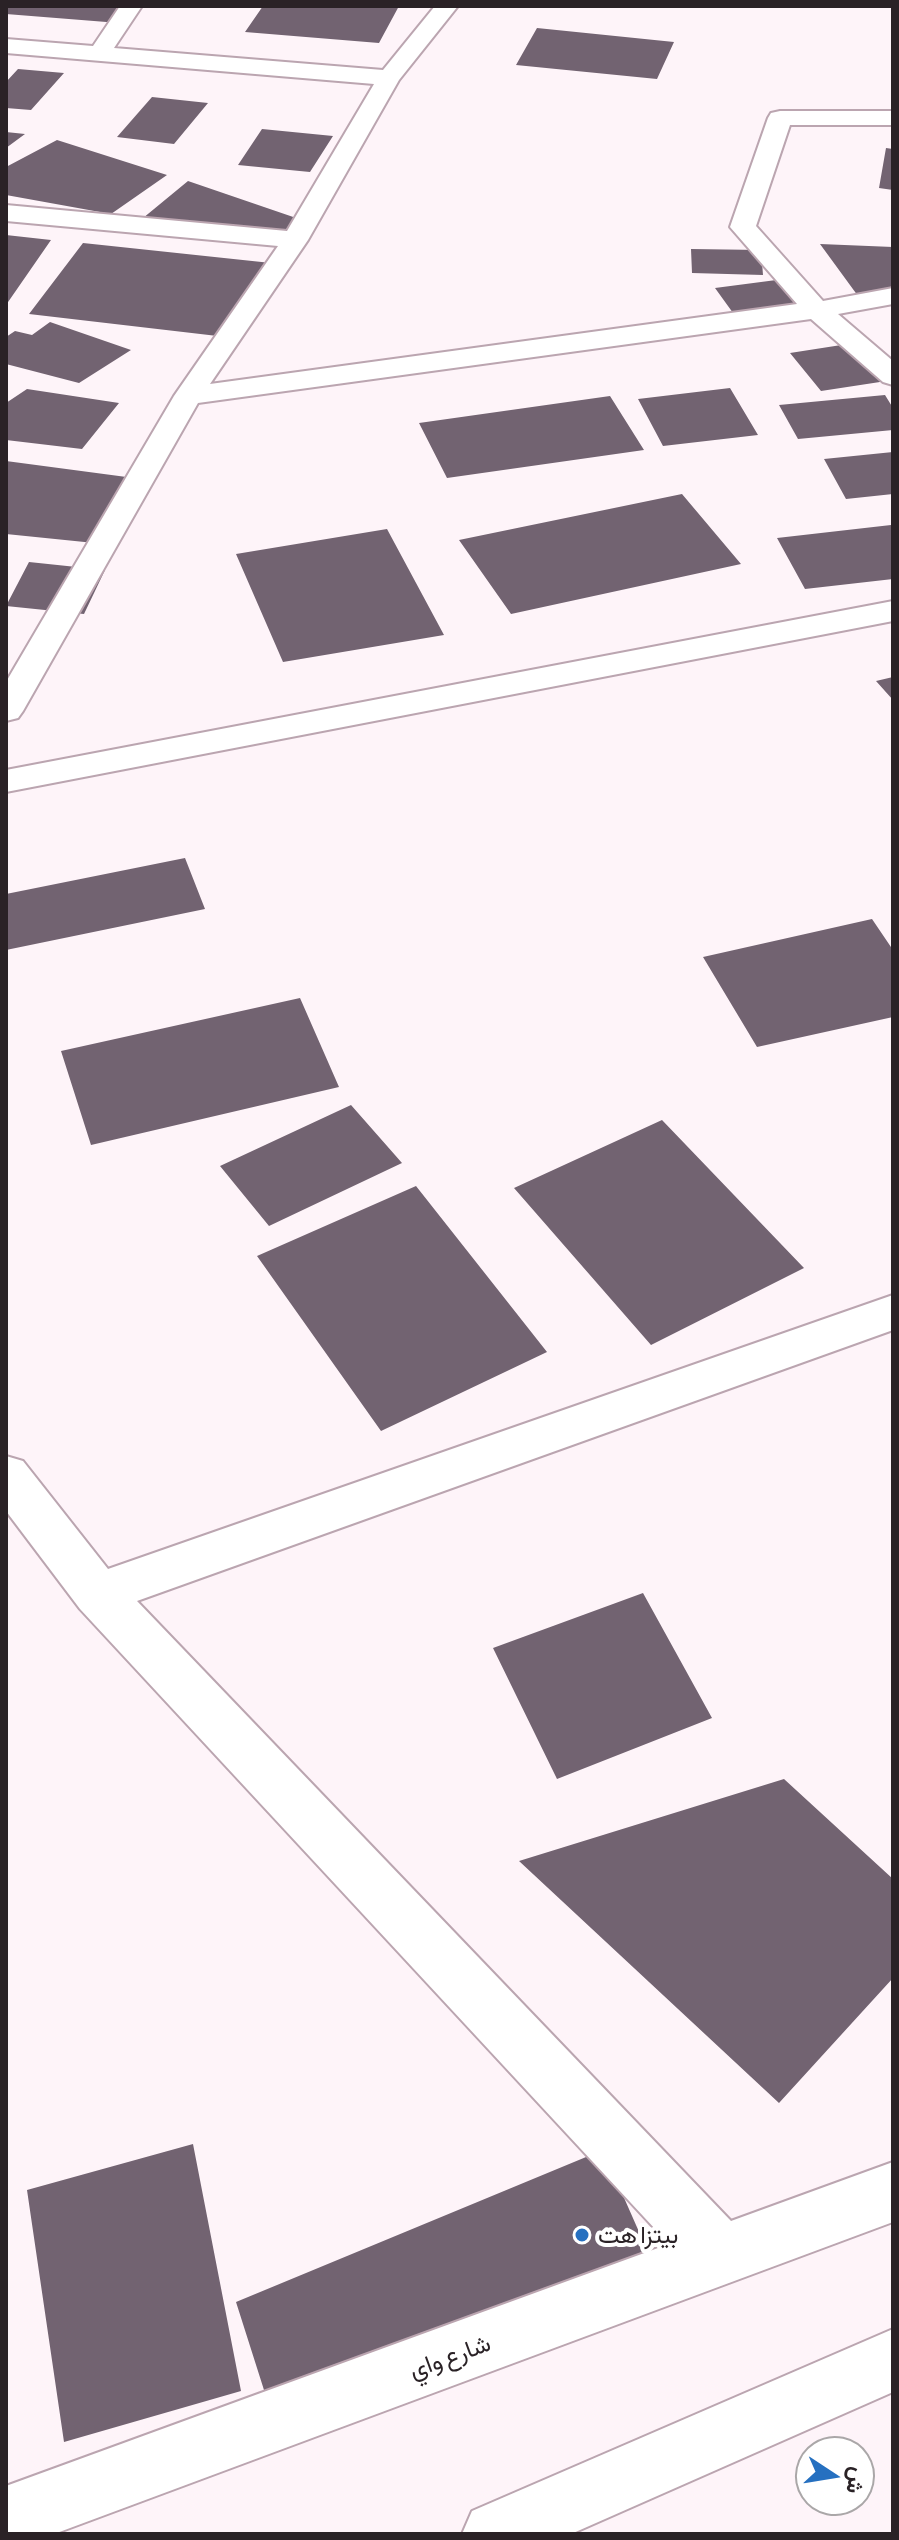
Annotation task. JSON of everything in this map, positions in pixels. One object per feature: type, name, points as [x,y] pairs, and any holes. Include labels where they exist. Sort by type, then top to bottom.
[{"type":"street","points":[[99,54],[131,6]]},
{"type":"street","points":[[6,711],[188,396],[295,240],[389,78],[447,6]]},
{"type":"street","points":[[6,46],[389,78]]},
{"type":"street","points":[[893,118],[780,118],[743,227],[817,310],[893,376]]},
{"type":"street","points":[[6,213],[295,240]]},
{"type":"street","points":[[188,396],[817,310],[893,296]]},
{"type":"street","points":[[6,781],[893,611]]},
{"type":"street","points":[[98,1594],[893,1312]]},
{"type":"street","points":[[6,1475],[98,1594],[723,2257]]},
{"type":"street","name":"شارع واي","points":[[6,2519],[893,2192]]},
{"type":"street","points":[[495,2534],[893,2360]]},
{"type":"building","points":[[6,6],[133,6],[119,23],[6,14]]},
{"type":"building","points":[[263,6],[399,6],[379,43],[245,32]]},
{"type":"building","points":[[537,28],[674,42],[657,79],[516,65]]},
{"type":"building","points":[[18,69],[64,73],[31,110],[6,108],[6,82]]},
{"type":"building","points":[[152,97],[208,103],[174,144],[117,137]]},
{"type":"building","points":[[262,129],[333,136],[310,172],[238,165]]},
{"type":"building","points":[[6,132],[25,134],[6,148]]},
{"type":"building","points":[[57,140],[167,175],[111,214],[6,195],[6,167]]},
{"type":"building","points":[[886,148],[893,149],[893,190],[879,188]]},
{"type":"building","points":[[188,181],[302,220],[290,236],[137,223]]},
{"type":"building","points":[[6,235],[51,240],[6,305]]},
{"type":"building","points":[[83,243],[271,263],[226,337],[29,314]]},
{"type":"building","points":[[820,244],[893,247],[893,291],[858,296]]},
{"type":"building","points":[[691,249],[761,250],[763,275],[692,273]]},
{"type":"building","points":[[784,279],[812,315],[741,324],[715,288]]},
{"type":"building","points":[[50,322],[131,350],[79,383],[6,364],[6,337],[15,331],[32,335]]},
{"type":"building","points":[[867,341],[893,372],[893,380],[821,391],[790,353]]},
{"type":"building","points":[[730,388],[758,435],[663,446],[638,399]]},
{"type":"building","points":[[27,389],[119,403],[82,449],[6,440],[6,403]]},
{"type":"building","points":[[885,395],[893,408],[893,430],[798,439],[779,405]]},
{"type":"building","points":[[610,396],[644,450],[447,478],[419,423]]},
{"type":"building","points":[[893,452],[893,494],[846,499],[824,459]]},
{"type":"building","points":[[6,461],[149,480],[114,545],[6,534]]},
{"type":"building","points":[[682,494],[741,564],[511,614],[459,540]]},
{"type":"building","points":[[891,525],[893,579],[805,589],[777,538]]},
{"type":"building","points":[[387,529],[444,635],[283,662],[236,554]]},
{"type":"building","points":[[29,562],[105,570],[84,614],[6,606]]},
{"type":"building","points":[[893,677],[893,700],[876,681]]},
{"type":"building","points":[[185,858],[205,909],[6,950],[6,894]]},
{"type":"building","points":[[872,919],[893,950],[893,1017],[757,1047],[703,957]]},
{"type":"building","points":[[300,998],[339,1087],[91,1145],[61,1051]]},
{"type":"building","points":[[351,1105],[402,1163],[269,1226],[220,1166]]},
{"type":"building","points":[[662,1120],[804,1268],[651,1345],[514,1188]]},
{"type":"building","points":[[416,1186],[547,1352],[381,1431],[257,1256]]},
{"type":"building","points":[[643,1593],[712,1718],[557,1779],[493,1648]]},
{"type":"building","points":[[784,1779],[893,1879],[893,1978],[779,2103],[519,1861]]},
{"type":"building","points":[[193,2144],[241,2391],[64,2442],[27,2190]]},
{"type":"building","points":[[603,2150],[647,2250],[271,2412],[236,2302]]},
{"type":"place","name":"بيتزا هت","points":[[582,2235]]}]
